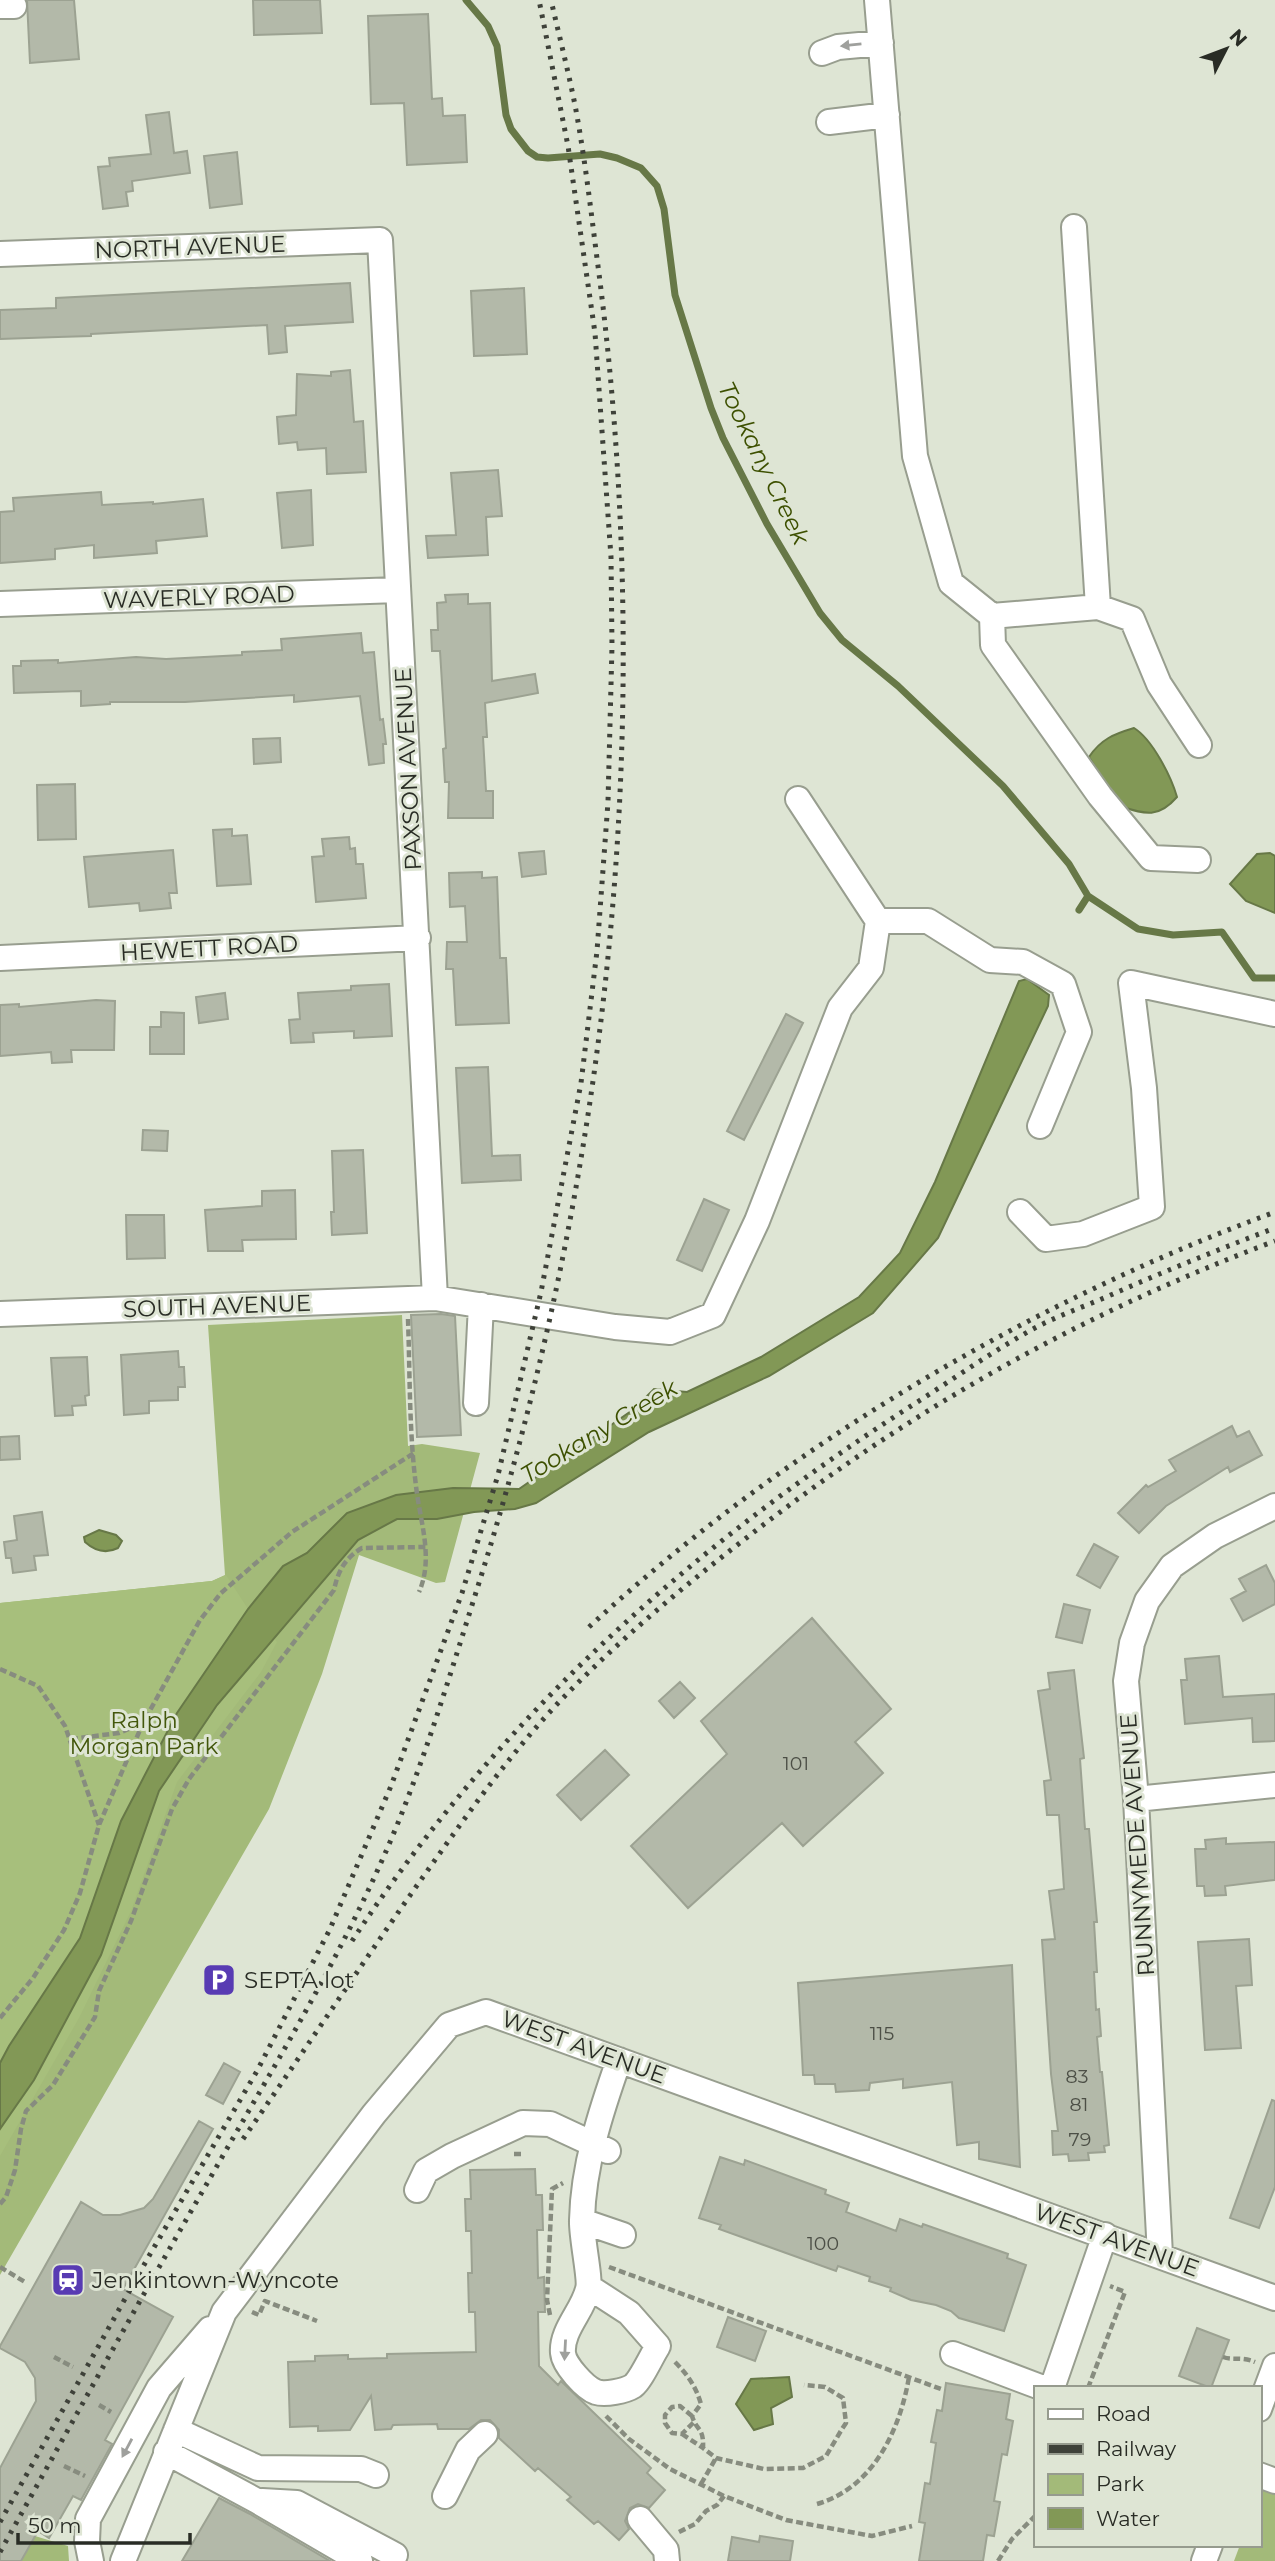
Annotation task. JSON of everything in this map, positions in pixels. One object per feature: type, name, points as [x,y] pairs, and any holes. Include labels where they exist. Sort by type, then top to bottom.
[{"type":"street","points":[[877,0],[915,456],[951,583],[992,616],[1098,607],[1132,619],[1159,684],[1199,745]]},
{"type":"street","points":[[822,53],[838,47],[881,43]]},
{"type":"street","points":[[829,122],[887,115]]},
{"type":"street","points":[[1074,227],[1098,607]]},
{"type":"street","name":"NORTH AVENUE","points":[[0,254],[380,240]]},
{"type":"street","name":"PAXSON AVENUE","points":[[380,240],[435,1298]]},
{"type":"street","name":"WAVERLY ROAD","points":[[0,604],[398,590]]},
{"type":"street","points":[[992,616],[993,645],[1100,796],[1151,858],[1198,860]]},
{"type":"street","points":[[798,799],[878,921],[928,922],[990,960],[1023,962],[1063,984],[1079,1032],[1040,1126]]},
{"type":"street","name":"SOUTH AVENUE","points":[[0,1314],[435,1298],[615,1327],[670,1332],[713,1315],[757,1221],[840,1008],[871,968],[878,921]]},
{"type":"street","name":"HEWETT ROAD","points":[[0,958],[418,938]]},
{"type":"street","points":[[1020,1212],[1046,1238],[1083,1234],[1153,1208],[1144,1088],[1131,983],[1275,1014]]},
{"type":"street","points":[[476,1403],[481,1306]]},
{"type":"street","name":"RUNNYMEDE AVENUE","points":[[1160,2255],[1136,1799],[1126,1681],[1132,1643],[1147,1601],[1172,1566],[1215,1536],[1275,1506]]},
{"type":"street","points":[[1136,1799],[1275,1785]]},
{"type":"street","name":"WEST AVENUE","points":[[123,2561],[224,2312],[374,2114],[449,2025],[486,2012],[1275,2298]]},
{"type":"street","points":[[589,2287],[629,2313],[658,2346],[633,2386],[614,2392],[596,2392],[564,2362],[562,2350],[567,2333],[589,2287],[582,2221],[587,2174],[601,2149],[601,2109],[619,2060]]},
{"type":"street","points":[[417,2190],[426,2171],[523,2123],[550,2124],[601,2149]]},
{"type":"street","points":[[582,2221],[623,2235]]},
{"type":"street","points":[[1053,2386],[1105,2235]]},
{"type":"street","points":[[90,2561],[88,2519],[159,2388],[224,2312]]},
{"type":"street","points":[[953,2354],[1037,2386]]},
{"type":"street","points":[[1261,2396],[1266,2364]]},
{"type":"street","points":[[445,2496],[468,2450],[485,2434]]},
{"type":"street","points":[[171,2441],[258,2468],[361,2469],[376,2474]]},
{"type":"street","points":[[171,2441],[257,2501],[360,2561]]},
{"type":"street","points":[[257,2501],[297,2503],[395,2555]]},
{"type":"street","points":[[647,2527],[666,2550],[667,2561]]},
{"type":"path","points":[[407,1311],[416,1486],[426,1547],[425,1576],[419,1592]]},
{"type":"path","points":[[0,2018],[33,1978],[64,1930],[80,1893],[99,1825],[143,1723],[200,1620],[221,1593],[292,1532],[414,1453]]},
{"type":"path","points":[[0,2204],[6,2197],[15,2170],[20,2129],[26,2111],[53,2085],[95,2017],[99,1990],[131,1921],[172,1809],[189,1779],[334,1590],[338,1572],[353,1554],[362,1549],[426,1547]]},
{"type":"path","points":[[0,1669],[38,1686],[71,1739],[99,1825]]},
{"type":"path","points":[[71,1739],[119,1733],[143,1723]]},
{"type":"path","points":[[585,2259],[941,2389]]},
{"type":"path","points":[[0,2267],[25,2282]]},
{"type":"path","points":[[1089,2386],[1125,2292],[1104,2284]]},
{"type":"path","points":[[260,2315],[265,2301],[317,2321]]},
{"type":"path","points":[[658,2346],[686,2373],[701,2404],[682,2434]]},
{"type":"path","points":[[54,2357],[73,2367]]},
{"type":"path","points":[[1223,2357],[1230,2360],[1243,2357],[1266,2364]]},
{"type":"path","points":[[817,2504],[833,2500],[853,2486],[881,2453],[894,2433],[909,2377]]},
{"type":"path","points":[[703,2448],[704,2434],[693,2419],[680,2406],[672,2407],[665,2415],[664,2423],[672,2433],[682,2434],[716,2458],[764,2469],[803,2469],[826,2456],[846,2423],[844,2398],[825,2387],[804,2385]]},
{"type":"path","points":[[99,2405],[111,2412]]},
{"type":"path","points":[[701,2484],[716,2458]]},
{"type":"path","points":[[64,2466],[89,2478]]},
{"type":"path","points":[[647,2527],[672,2535],[695,2525],[706,2511],[717,2505],[724,2496]]},
{"type":"path","points":[[998,2561],[1012,2539],[1034,2517]]},
{"type":"green space","name":"Ralph Morgan Park","points":[[402,1315],[408,1446],[422,1444],[480,1453],[445,1582],[436,1583],[359,1555],[322,1674],[269,1809],[0,2275],[0,1603],[212,1581],[225,1575],[208,1325]]},
{"type":"green space","points":[[226,1575],[248,1609],[277,1642],[261,1672],[177,1782],[131,1911],[79,2018],[0,2156],[0,1603],[212,1581]]},
{"type":"green space","points":[[1262,2482],[1275,2488],[1275,2561],[1234,2561],[1239,2547],[1261,2547]]},
{"type":"green space","points":[[35,2536],[68,2546],[69,2561],[20,2561]]},
{"type":"water","points":[[1134,728],[1147,740],[1160,759],[1177,797],[1157,812],[1119,806],[1089,757],[1108,738]]},
{"type":"water","points":[[1270,853],[1275,856],[1275,913],[1246,901],[1230,884],[1257,854]]},
{"type":"water","points":[[1027,979],[1049,995],[1048,1006],[938,1238],[873,1313],[769,1376],[649,1432],[536,1503],[515,1509],[474,1512],[437,1519],[397,1519],[358,1540],[217,1705],[159,1791],[101,1955],[34,2080],[0,2129],[0,2063],[80,1938],[121,1821],[177,1713],[248,1609],[283,1566],[307,1553],[347,1513],[396,1495],[453,1488],[519,1489],[634,1409],[654,1389],[687,1392],[761,1357],[859,1297],[900,1253],[935,1182],[1019,981]]},
{"type":"water","points":[[99,1530],[116,1535],[122,1541],[118,1548],[101,1551],[85,1542],[84,1537]]},
{"type":"water","points":[[789,2377],[792,2397],[771,2408],[773,2424],[754,2430],[736,2404],[751,2379]]},
{"type":"building","points":[[27,0],[74,0],[79,59],[30,63]]},
{"type":"building","points":[[253,0],[320,0],[322,33],[254,35]]},
{"type":"building","points":[[428,14],[432,99],[442,98],[443,116],[465,115],[467,162],[407,165],[404,103],[371,104],[368,16]]},
{"type":"building","points":[[169,112],[174,153],[187,151],[190,173],[132,181],[133,191],[126,192],[128,206],[103,209],[98,167],[110,166],[109,158],[151,154],[146,115]]},
{"type":"building","points":[[237,152],[242,204],[210,208],[204,156]]},
{"type":"building","points":[[350,283],[353,322],[285,326],[287,352],[269,354],[267,325],[0,339],[0,310],[56,308],[56,298]]},
{"type":"building","points":[[524,288],[527,354],[474,356],[471,291]]},
{"type":"building","points":[[350,370],[354,422],[363,421],[366,472],[327,474],[326,448],[298,450],[297,442],[279,444],[277,417],[296,415],[297,374],[331,376],[331,372]]},
{"type":"building","points":[[498,470],[502,516],[486,517],[488,555],[428,558],[426,536],[456,535],[451,473]]},
{"type":"building","points":[[311,490],[313,545],[282,548],[277,493]]},
{"type":"building","points":[[101,492],[102,505],[203,499],[207,536],[156,541],[157,553],[94,558],[94,545],[55,549],[55,559],[0,563],[0,512],[14,511],[13,498]]},
{"type":"building","points":[[468,594],[468,604],[490,603],[492,681],[535,674],[538,693],[485,703],[487,737],[483,737],[486,791],[493,791],[493,818],[448,818],[449,782],[445,782],[443,749],[446,748],[440,651],[432,651],[431,630],[438,630],[437,603],[446,602],[445,595]]},
{"type":"building","points":[[361,633],[363,653],[374,652],[380,720],[383,719],[386,744],[383,744],[384,763],[369,765],[360,696],[294,702],[294,695],[185,702],[110,702],[81,706],[81,691],[14,693],[13,666],[21,666],[21,661],[58,660],[58,663],[136,657],[166,659],[242,655],[242,652],[282,650],[281,639]]},
{"type":"building","points":[[280,738],[281,762],[254,764],[253,739]]},
{"type":"building","points":[[75,784],[76,839],[38,840],[37,785]]},
{"type":"building","points":[[232,829],[232,836],[247,835],[251,884],[217,886],[213,830]]},
{"type":"building","points":[[349,837],[350,849],[355,848],[356,864],[363,864],[366,898],[316,902],[312,857],[324,856],[322,839]]},
{"type":"building","points":[[173,850],[177,893],[169,893],[171,908],[140,911],[139,903],[89,907],[84,857]]},
{"type":"building","points":[[544,851],[546,874],[522,877],[519,853]]},
{"type":"building","points":[[482,872],[482,878],[497,877],[500,958],[506,958],[509,1023],[456,1025],[453,969],[446,969],[447,942],[467,942],[465,906],[450,907],[449,873]]},
{"type":"building","points":[[389,984],[392,1036],[354,1038],[354,1031],[313,1033],[314,1042],[291,1043],[289,1020],[300,1019],[298,993],[351,990],[351,986]]},
{"type":"building","points":[[225,993],[228,1019],[199,1023],[196,997]]},
{"type":"building","points":[[96,1000],[115,1001],[114,1050],[71,1050],[72,1062],[52,1063],[51,1052],[0,1056],[0,1005],[19,1004],[19,1007]]},
{"type":"building","points":[[161,1012],[184,1013],[184,1054],[150,1054],[150,1027],[161,1027]]},
{"type":"building","points":[[786,1014],[803,1023],[744,1140],[727,1131]]},
{"type":"building","points":[[488,1067],[492,1156],[520,1155],[521,1180],[462,1183],[456,1068]]},
{"type":"building","points":[[143,1130],[168,1131],[167,1151],[142,1150]]},
{"type":"building","points":[[363,1150],[367,1233],[332,1235],[332,1151]]},
{"type":"building","points":[[295,1190],[296,1239],[242,1240],[243,1251],[208,1251],[205,1210],[262,1206],[262,1191]]},
{"type":"building","points":[[704,1199],[729,1210],[702,1271],[677,1260]]},
{"type":"building","points":[[126,1215],[164,1215],[165,1258],[127,1259]]},
{"type":"building","points":[[411,1315],[455,1316],[461,1435],[417,1437]]},
{"type":"building","points":[[178,1351],[179,1367],[184,1367],[185,1387],[178,1387],[178,1400],[149,1401],[149,1413],[124,1415],[121,1355]]},
{"type":"building","points":[[87,1357],[89,1395],[85,1396],[86,1405],[72,1406],[73,1415],[55,1416],[51,1358]]},
{"type":"building","points":[[1232,1426],[1237,1437],[1249,1431],[1262,1455],[1230,1472],[1228,1467],[1166,1506],[1139,1533],[1118,1513],[1146,1485],[1148,1487],[1176,1471],[1169,1460]]},
{"type":"building","points":[[19,1436],[20,1459],[0,1460],[0,1437]]},
{"type":"building","points":[[42,1512],[48,1555],[34,1556],[36,1570],[13,1573],[11,1558],[6,1558],[4,1542],[17,1540],[14,1516]]},
{"type":"building","points":[[1094,1544],[1118,1557],[1100,1588],[1077,1575]]},
{"type":"building","points":[[1266,1565],[1275,1583],[1275,1604],[1243,1621],[1231,1599],[1246,1591],[1239,1579]]},
{"type":"building","points":[[1064,1604],[1090,1610],[1082,1643],[1056,1637]]},
{"type":"building","points":[[812,1618],[891,1709],[855,1742],[883,1773],[803,1846],[782,1823],[688,1908],[631,1846],[727,1754],[701,1721]]},
{"type":"building","points":[[1219,1656],[1223,1697],[1275,1694],[1275,1741],[1253,1742],[1252,1718],[1185,1724],[1181,1680],[1187,1680],[1185,1659]]},
{"type":"building","points":[[1074,1670],[1084,1758],[1080,1759],[1085,1829],[1089,1829],[1097,1922],[1094,1922],[1097,1972],[1094,1972],[1096,2010],[1099,2009],[1101,2036],[1097,2037],[1109,2145],[1104,2146],[1105,2152],[1088,2153],[1089,2160],[1069,2161],[1068,2154],[1053,2155],[1052,2131],[1058,2131],[1051,2074],[1042,1940],[1055,1939],[1049,1891],[1064,1889],[1059,1815],[1047,1815],[1044,1781],[1051,1780],[1038,1691],[1050,1689],[1048,1673]]},
{"type":"building","points":[[680,1682],[695,1698],[674,1718],[659,1701]]},
{"type":"building","points":[[605,1750],[629,1775],[581,1820],[557,1795]]},
{"type":"building","points":[[1226,1838],[1226,1844],[1275,1842],[1275,1880],[1225,1886],[1226,1895],[1205,1896],[1204,1886],[1197,1886],[1195,1849],[1206,1849],[1205,1840]]},
{"type":"building","points":[[1249,1939],[1252,1985],[1236,1986],[1241,2048],[1205,2050],[1198,1942]]},
{"type":"building","points":[[1012,1965],[1020,2167],[979,2159],[979,2142],[957,2145],[952,2082],[903,2088],[903,2079],[870,2083],[869,2090],[836,2092],[835,2084],[815,2084],[814,2075],[803,2075],[798,1983]]},
{"type":"building","points":[[224,2063],[240,2072],[223,2104],[206,2095]]},
{"type":"building","points":[[1272,2100],[1275,2101],[1275,2187],[1259,2228],[1230,2218]]},
{"type":"building","points":[[199,2121],[213,2129],[123,2289],[173,2317],[105,2440],[112,2444],[81,2500],[73,2496],[49,2538],[38,2531],[21,2561],[0,2561],[0,2468],[36,2401],[35,2378],[25,2362],[0,2346],[81,2202],[103,2215],[120,2215],[144,2208],[153,2199]]},
{"type":"building","points":[[720,2157],[744,2165],[745,2160],[826,2190],[825,2194],[849,2203],[846,2212],[896,2231],[900,2219],[922,2227],[923,2224],[1008,2254],[1007,2258],[1026,2265],[1004,2331],[959,2318],[951,2311],[936,2305],[911,2300],[890,2291],[891,2288],[869,2281],[870,2277],[838,2266],[836,2271],[719,2229],[721,2225],[699,2218]]},
{"type":"building","points":[[535,2169],[536,2195],[542,2195],[543,2230],[537,2230],[538,2278],[544,2277],[545,2312],[538,2312],[539,2366],[558,2385],[561,2381],[651,2468],[647,2473],[665,2490],[649,2508],[638,2504],[630,2508],[625,2521],[629,2529],[619,2540],[598,2521],[594,2524],[567,2500],[571,2497],[538,2468],[535,2471],[499,2438],[499,2430],[490,2420],[481,2420],[469,2429],[438,2429],[437,2424],[393,2425],[391,2429],[375,2430],[371,2396],[350,2430],[318,2431],[318,2426],[290,2427],[288,2362],[315,2361],[315,2356],[348,2355],[348,2359],[387,2358],[387,2354],[476,2352],[475,2312],[469,2312],[471,2231],[466,2231],[465,2199],[471,2199],[470,2170]]},
{"type":"building","points":[[728,2317],[766,2331],[755,2361],[717,2347]]},
{"type":"building","points":[[1197,2328],[1229,2340],[1212,2386],[1179,2376]]},
{"type":"building","points":[[946,2383],[1010,2394],[1006,2419],[1013,2421],[1007,2455],[1002,2454],[994,2501],[1000,2502],[994,2536],[987,2535],[983,2561],[919,2561],[925,2523],[919,2522],[925,2483],[930,2484],[936,2443],[931,2442],[937,2410],[942,2411]]},
{"type":"building","points":[[219,2498],[250,2514],[330,2561],[182,2561]]},
{"type":"building","points":[[760,2536],[793,2541],[790,2561],[728,2561],[732,2537],[759,2542]]},
{"type":"waterway","name":"Tookany Creek","points":[[466,0],[488,26],[497,46],[506,115],[511,129],[528,151],[537,157],[548,158],[600,154],[617,158],[641,168],[657,186],[664,209],[675,295],[711,408],[723,438],[767,524],[820,613],[842,640],[898,686],[1003,786],[1069,864],[1088,896],[1079,910]]},
{"type":"waterway","points":[[1088,896],[1138,929],[1173,935],[1222,932],[1254,978],[1275,978]]},
{"type":"railway","points":[[0,2522],[149,2256],[257,2071],[330,1929],[391,1786],[462,1593],[498,1475],[541,1292],[581,1083],[597,951],[608,802],[612,646],[611,557],[595,333],[568,146],[539,0]]},
{"type":"railway","points":[[0,2552],[318,1989],[360,1908],[394,1833],[420,1764],[478,1586],[524,1425],[562,1262],[591,1098],[610,932],[621,766],[623,600],[615,433],[598,266],[579,125],[551,0]]},
{"type":"railway","points":[[589,1627],[664,1561],[744,1499],[826,1441],[912,1386],[1000,1336],[1090,1290],[1275,1212]]},
{"type":"railway","points":[[352,1941],[410,1858],[472,1781],[538,1708],[607,1639],[681,1574],[758,1513],[838,1455],[1033,1329],[1275,1228]]},
{"type":"railway","points":[[243,2139],[418,1884],[503,1767],[560,1701],[650,1617],[807,1492],[933,1408],[1064,1334],[1202,1270],[1275,1241]]},
{"type":"place","name":"SEPTA lot","points":[[219,1980]]},
{"type":"place","name":"Jenkintown-Wyncote","points":[[68,2280]]}]
